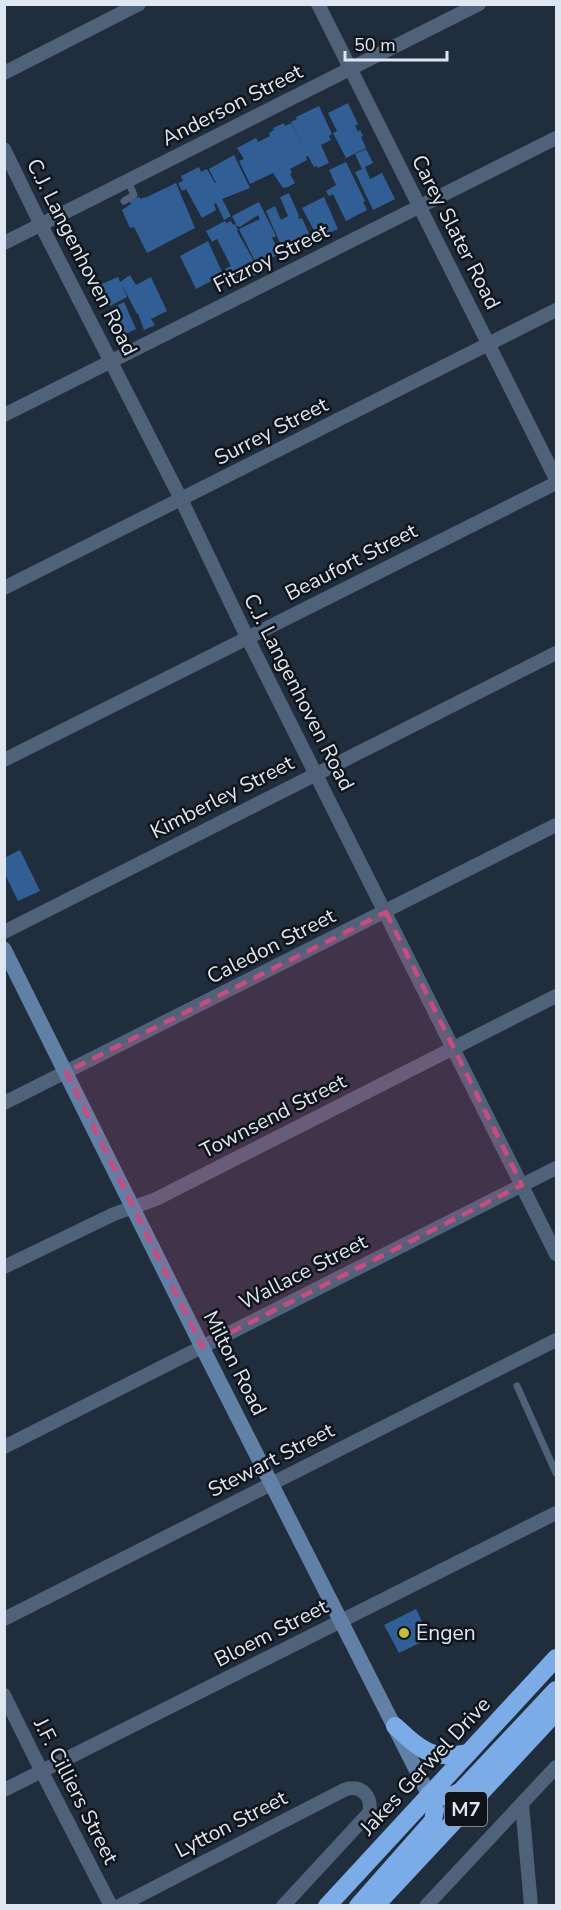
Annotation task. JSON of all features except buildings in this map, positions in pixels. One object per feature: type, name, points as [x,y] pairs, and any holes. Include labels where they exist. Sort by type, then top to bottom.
[{"type":"highway","name":"Jakes Gerwel Drive","points":[[327,1905],[556,1658]]},
{"type":"highway","points":[[358,1905],[433,1821],[435,1810],[429,1795],[452,1796],[461,1791],[556,1690]]},
{"type":"highway","name":"M7","points":[[375,1905],[556,1712]]},
{"type":"highway","points":[[395,1726],[430,1754],[448,1756],[468,1753]]},
{"type":"street","points":[[4,73],[139,4]]},
{"type":"street","name":"Carey Slater Road","points":[[318,4],[556,481]]},
{"type":"street","name":"Anderson Street","points":[[4,243],[479,4]]},
{"type":"street","name":"Fitzroy Street","points":[[4,415],[556,138]]},
{"type":"street","name":"C.J. Langenhoven Road","points":[[4,149],[182,499],[247,637],[556,1254]]},
{"type":"street","name":"Surrey Street","points":[[4,588],[556,310]]},
{"type":"street","name":"Beaufort Street","points":[[4,760],[556,481]]},
{"type":"street","name":"Kimberley Street","points":[[4,932],[556,653]]},
{"type":"street","name":"Caledon Street","points":[[4,1103],[556,825]]},
{"type":"street","name":"Milton Road","points":[[4,949],[429,1795]]},
{"type":"street","name":"Townsend Street","points":[[4,1267],[114,1214],[156,1199],[556,996]]},
{"type":"street","name":"Wallace Street","points":[[4,1447],[556,1168]]},
{"type":"street","name":"Stewart Street","points":[[4,1619],[556,1340]]},
{"type":"street","name":"Bloem Street","points":[[4,1790],[556,1513]]},
{"type":"street","name":"J.F. Cilliers Street","points":[[4,1695],[111,1905]]},
{"type":"street","points":[[426,1905],[556,1767]]},
{"type":"street","name":"Lytton Street","points":[[119,1905],[344,1790],[351,1787],[364,1791],[369,1797],[371,1806],[369,1814],[283,1905]]},
{"type":"street","points":[[522,1804],[531,1905]]},
{"type":"lane","points":[[124,201],[134,195],[128,181]]},
{"type":"lane","points":[[517,1386],[556,1473]]},
{"type":"highlighted area","points":[[386,912],[522,1185],[202,1347],[66,1072]]},
{"type":"place","name":"Engen","points":[[404,1633]]}]
